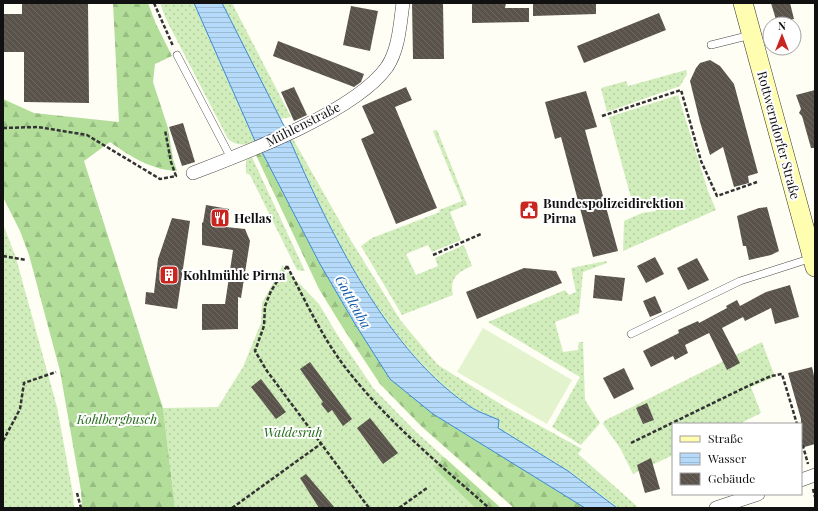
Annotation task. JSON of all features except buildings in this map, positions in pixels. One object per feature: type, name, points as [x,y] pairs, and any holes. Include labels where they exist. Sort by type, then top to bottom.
[{"type":"main road","name":"Rottwerndorfer Straße","points":[[742,3],[814,263]]},
{"type":"street","name":"Mühlenstraße","points":[[193,174],[296,130],[331,112],[363,91],[387,67],[393,56],[403,3]]},
{"type":"street","points":[[716,508],[755,495]]},
{"type":"lane","points":[[711,45],[751,35]]},
{"type":"lane","points":[[177,55],[231,158]]},
{"type":"lane","points":[[631,334],[740,281],[814,263]]},
{"type":"path","points":[[154,3],[160,22],[177,55]]},
{"type":"path","points":[[602,116],[681,90],[701,161],[716,196],[757,182]]},
{"type":"path","points":[[3,128],[38,127],[86,135],[160,179],[176,176],[171,162],[165,130]]},
{"type":"path","points":[[433,255],[481,234]]},
{"type":"path","points":[[3,256],[26,260]]},
{"type":"path","points":[[369,508],[267,371],[255,351],[264,326],[265,306],[271,291],[287,266],[314,318],[342,363],[383,410],[489,508]]},
{"type":"path","points":[[3,441],[20,409],[24,383],[56,372]]},
{"type":"path","points":[[673,423],[748,386],[771,376],[782,374],[797,423]]},
{"type":"path","points":[[632,443],[672,423]]},
{"type":"path","points":[[232,508],[322,443]]},
{"type":"path","points":[[802,444],[809,477]]},
{"type":"path","points":[[399,508],[427,488]]},
{"type":"path","points":[[77,493],[81,508]]},
{"type":"green space","name":"Kohlbergbusch","points":[[113,3],[148,3],[156,24],[172,56],[155,64],[153,82],[168,128],[173,159],[177,171],[159,168],[142,162],[110,142],[84,161],[163,408],[175,508],[82,508],[81,491],[60,371],[29,255],[20,231],[3,197],[3,99],[34,113],[119,122]]},
{"type":"green space","points":[[160,3],[194,3],[255,141],[248,144],[241,144],[235,143],[228,139],[166,19]]},
{"type":"green space","points":[[222,3],[232,3],[291,117],[280,119]]},
{"type":"green space","points":[[686,70],[687,74],[680,86],[607,112],[601,88],[626,81],[628,86]]},
{"type":"green space","points":[[678,95],[708,191],[716,210],[623,251],[624,221],[642,213],[656,211],[655,201],[638,201],[631,198],[609,117]]},
{"type":"green space","points":[[437,130],[467,205],[450,212],[461,240],[432,252],[428,245],[406,254],[416,275],[438,266],[435,258],[464,245],[472,266],[456,276],[452,284],[453,295],[402,315],[361,246],[372,238],[440,212],[439,210],[462,201],[433,131]]},
{"type":"green space","points":[[293,139],[347,234],[401,321],[438,365],[502,405],[582,449],[578,454],[639,508],[617,508],[568,471],[498,428],[498,420],[473,408],[443,385],[414,356],[388,323],[343,251],[323,213],[290,140]]},
{"type":"green space","points":[[261,150],[320,264],[355,324],[390,379],[585,508],[514,508],[421,426],[380,384],[319,289],[255,153]]},
{"type":"green space","points":[[251,155],[305,271],[297,270],[250,175],[246,173],[246,161]]},
{"type":"green space","points":[[3,224],[16,258],[57,407],[73,494],[74,508],[3,508]]},
{"type":"green space","points":[[606,261],[607,263],[583,272],[579,313],[555,322],[563,352],[578,350],[579,342],[583,342],[585,400],[600,423],[581,445],[552,427],[580,377],[488,322],[565,290],[569,295],[576,292],[571,268]]},
{"type":"green space","name":"Waldesruh","points":[[283,265],[286,274],[288,272],[319,304],[338,336],[374,389],[415,431],[444,457],[434,468],[475,508],[175,508],[163,408],[218,407],[243,367],[261,323],[262,303]]},
{"type":"green space","points":[[483,328],[572,380],[547,424],[457,372]]},
{"type":"green space","points":[[762,342],[775,377],[751,387],[761,413],[741,423],[672,423],[672,455],[633,474],[620,448],[603,424],[604,421]]},
{"type":"green space","points":[[444,457],[501,508],[475,508],[434,468]]},
{"type":"water","points":[[194,3],[222,3],[285,128],[255,141]]},
{"type":"water","name":"Gottleuba","points":[[289,138],[322,211],[342,249],[364,287],[388,323],[414,357],[443,386],[474,409],[499,420],[498,428],[568,471],[617,508],[585,508],[433,414],[390,379],[355,324],[320,264],[261,150]]},
{"type":"place","name":"Bundespolizeidirektion Pirna","points":[[529,210]]},
{"type":"place","name":"Hellas","points":[[220,218]]},
{"type":"place","name":"Kohlmühle Pirna","points":[[169,275]]}]
